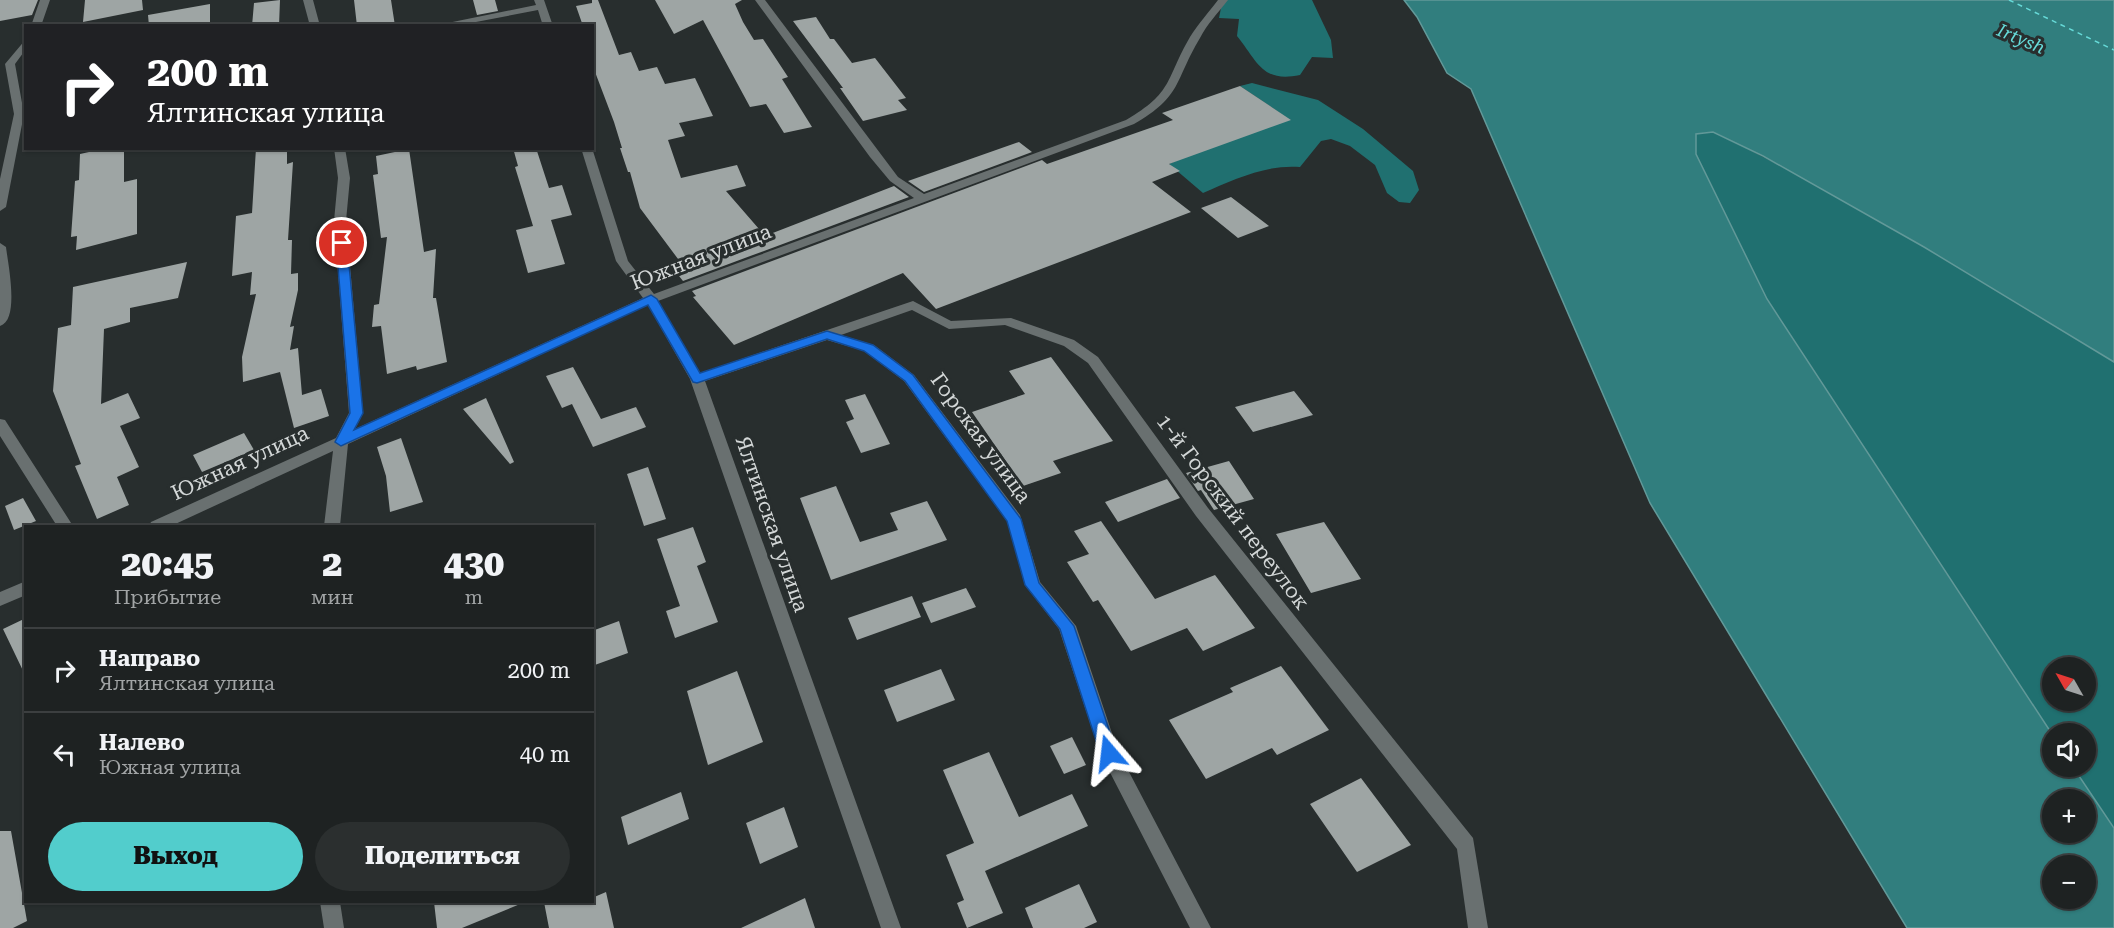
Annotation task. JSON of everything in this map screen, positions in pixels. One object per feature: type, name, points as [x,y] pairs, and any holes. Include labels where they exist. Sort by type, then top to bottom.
[{"type":"street","points":[[37,24],[45,0]]},
{"type":"street","points":[[308,0],[314,24]]},
{"type":"street","points":[[446,24],[551,0]]},
{"type":"street","points":[[760,0],[874,155],[894,179],[920,197]]},
{"type":"street","name":"Южная улица","points":[[159,525],[651,299],[920,197],[1130,122],[1155,109],[1168,97],[1195,38],[1223,0]]},
{"type":"street","points":[[540,3],[547,24]]},
{"type":"street","points":[[0,207],[20,114],[10,64],[24,45]]},
{"type":"street","points":[[332,525],[341,442],[356,413],[340,221],[344,178],[339,150]]},
{"type":"street","name":"Ялтинская улица","points":[[587,150],[622,261],[651,299],[697,379],[891,928]]},
{"type":"street","points":[[0,247],[6,304],[0,322]]},
{"type":"street","name":"1-й Горский переулок","points":[[827,335],[913,305],[949,325],[1006,321],[1069,343],[1093,360],[1202,512],[1466,845],[1478,928]]},
{"type":"street","points":[[697,379],[827,335]]},
{"type":"street","name":"Горская улица","points":[[827,335],[869,348],[909,378],[1014,519],[1033,585],[1067,626],[1109,753],[1201,928]]},
{"type":"street","points":[[0,424],[64,525]]},
{"type":"street","points":[[0,599],[24,588]]},
{"type":"street","points":[[330,903],[334,928]]},
{"type":"shaded area","points":[[1227,0],[1312,0],[1331,40],[1333,58],[1312,57],[1300,75],[1287,77],[1269,73],[1256,62],[1237,36],[1239,19],[1219,18],[1221,8]]},
{"type":"shaded area","points":[[1252,83],[1318,100],[1363,129],[1413,171],[1419,190],[1410,203],[1399,202],[1387,193],[1375,165],[1350,146],[1331,139],[1321,141],[1300,167],[1263,170],[1203,193],[1169,164],[1280,113],[1240,86]]},
{"type":"shaded area","points":[[1713,132],[1866,213],[2114,362],[2114,828],[2096,801],[2096,789],[2088,789],[2080,777],[2096,777],[2096,723],[2045,723],[1767,299],[1696,154],[1696,134]]},
{"type":"water","name":"Irtysh","points":[[1404,0],[2114,0],[2114,362],[1924,247],[1763,156],[1713,132],[1696,134],[1696,154],[1767,299],[2045,723],[2042,723],[2042,777],[2080,777],[2088,789],[2042,789],[2042,843],[2096,843],[2096,801],[2114,828],[2114,928],[1907,928],[1650,503],[1471,89],[1447,73],[1417,17]]},
{"type":"building","points":[[0,0],[38,0],[32,15],[0,21]]},
{"type":"building","points":[[85,0],[142,0],[143,10],[83,22]]},
{"type":"building","points":[[280,0],[279,24],[252,24],[254,3]]},
{"type":"building","points":[[354,0],[391,0],[395,24],[357,24]]},
{"type":"building","points":[[473,0],[495,0],[498,11],[477,15]]},
{"type":"building","points":[[592,0],[598,0],[619,55],[631,52],[639,71],[657,67],[665,84],[695,78],[713,116],[679,123],[685,136],[668,140],[681,178],[737,165],[746,186],[726,191],[765,236],[894,186],[909,197],[683,281],[675,271],[684,267],[640,208],[614,122],[594,69],[594,24],[582,24],[576,6],[592,3]]},
{"type":"building","points":[[655,0],[742,0],[735,4],[743,22],[754,40],[763,39],[788,77],[782,79],[812,127],[784,133],[766,104],[750,107],[703,20],[674,34]]},
{"type":"building","points":[[210,4],[210,24],[149,24],[148,15]]},
{"type":"building","points":[[816,17],[830,39],[834,39],[852,63],[875,58],[906,98],[898,100],[907,110],[863,121],[840,88],[843,88],[793,21]]},
{"type":"building","points":[[1240,86],[1291,120],[1169,164],[1180,171],[1152,182],[1191,212],[936,309],[903,273],[734,345],[693,297],[696,296],[692,291],[1042,160],[1047,164],[1173,120],[1162,113]]},
{"type":"building","points":[[1019,142],[1032,152],[924,192],[908,181]]},
{"type":"building","points":[[98,150],[124,150],[124,182],[137,179],[137,234],[76,250],[77,236],[71,237],[75,181],[79,180],[80,154]]},
{"type":"building","points":[[256,150],[287,150],[287,164],[293,162],[288,240],[292,240],[291,274],[298,273],[298,290],[290,327],[294,326],[290,350],[298,348],[302,395],[321,389],[329,416],[294,428],[280,372],[243,382],[242,357],[256,294],[250,295],[252,272],[232,276],[236,216],[252,213]]},
{"type":"building","points":[[409,150],[424,252],[436,249],[433,298],[436,298],[447,362],[417,370],[416,366],[387,374],[381,326],[372,327],[374,305],[379,304],[387,237],[381,238],[373,175],[378,174],[376,156]]},
{"type":"building","points":[[514,150],[537,150],[549,188],[562,185],[572,215],[551,220],[565,264],[528,273],[516,230],[533,226],[515,167],[518,166]]},
{"type":"building","points":[[1231,197],[1269,226],[1238,238],[1201,208]]},
{"type":"building","points":[[187,262],[178,298],[130,308],[130,322],[104,329],[101,404],[128,393],[140,418],[120,426],[139,467],[117,477],[129,505],[97,519],[75,466],[81,464],[53,391],[58,328],[71,325],[73,287]]},
{"type":"building","points":[[1051,357],[1113,441],[1053,461],[1061,473],[1023,486],[972,412],[1025,394],[1009,371]]},
{"type":"building","points":[[573,367],[601,419],[636,407],[646,427],[593,447],[572,404],[562,408],[546,376]]},
{"type":"building","points":[[1294,391],[1313,415],[1253,432],[1235,407]]},
{"type":"building","points":[[865,394],[890,444],[861,453],[846,422],[854,419],[845,400]]},
{"type":"building","points":[[486,398],[514,462],[510,464],[463,409]]},
{"type":"building","points":[[244,433],[254,450],[202,472],[193,455]]},
{"type":"building","points":[[401,438],[423,502],[390,512],[386,476],[377,447]]},
{"type":"building","points":[[1229,461],[1254,499],[1214,510],[1186,473]]},
{"type":"building","points":[[648,467],[666,519],[644,526],[627,474]]},
{"type":"building","points":[[1167,479],[1180,498],[1118,522],[1105,502]]},
{"type":"building","points":[[836,486],[860,542],[898,530],[890,513],[927,501],[947,540],[831,580],[800,498]]},
{"type":"building","points":[[23,498],[36,521],[14,530],[5,506]]},
{"type":"building","points":[[1101,521],[1155,599],[1215,575],[1255,628],[1203,651],[1187,628],[1131,651],[1098,600],[1093,602],[1067,562],[1089,554],[1074,531]]},
{"type":"building","points":[[1324,522],[1361,579],[1311,593],[1276,534]]},
{"type":"building","points":[[693,527],[706,562],[697,566],[718,622],[675,638],[666,611],[680,606],[657,539]]},
{"type":"building","points":[[966,588],[976,607],[931,623],[922,603]]},
{"type":"building","points":[[912,596],[921,617],[857,640],[848,618]]},
{"type":"building","points":[[24,619],[24,673],[3,629]]},
{"type":"building","points":[[619,621],[628,653],[594,665],[594,630]]},
{"type":"building","points":[[1281,666],[1329,730],[1277,755],[1272,748],[1206,779],[1169,720],[1233,692],[1230,688]]},
{"type":"building","points":[[941,669],[955,700],[897,722],[884,690]]},
{"type":"building","points":[[737,671],[763,742],[708,765],[687,691]]},
{"type":"building","points":[[1072,737],[1086,765],[1064,774],[1050,746]]},
{"type":"building","points":[[989,752],[1019,817],[1072,794],[1088,826],[985,871],[1003,913],[967,928],[957,903],[964,900],[946,855],[974,843],[943,770]]},
{"type":"building","points":[[1361,778],[1411,845],[1357,872],[1310,804]]},
{"type":"building","points":[[681,792],[689,819],[628,845],[621,817]]},
{"type":"building","points":[[784,807],[798,847],[760,864],[746,823]]},
{"type":"building","points":[[0,831],[11,831],[27,921],[13,928],[0,928]]},
{"type":"building","points":[[1079,884],[1097,922],[1084,928],[1033,928],[1025,908]]},
{"type":"building","points":[[606,892],[614,928],[549,928],[544,903],[594,903],[594,897]]},
{"type":"building","points":[[805,898],[815,928],[741,928]]},
{"type":"building","points":[[434,903],[523,903],[462,928],[437,928]]},
{"type":"ferry route","points":[[2009,0],[2114,50]]},
{"type":"route","points":[[342,243],[356,413],[341,442],[651,299],[697,379],[827,335],[869,348],[909,378],[1014,519],[1033,585],[1067,626],[1081,662],[1109,753]]}]
